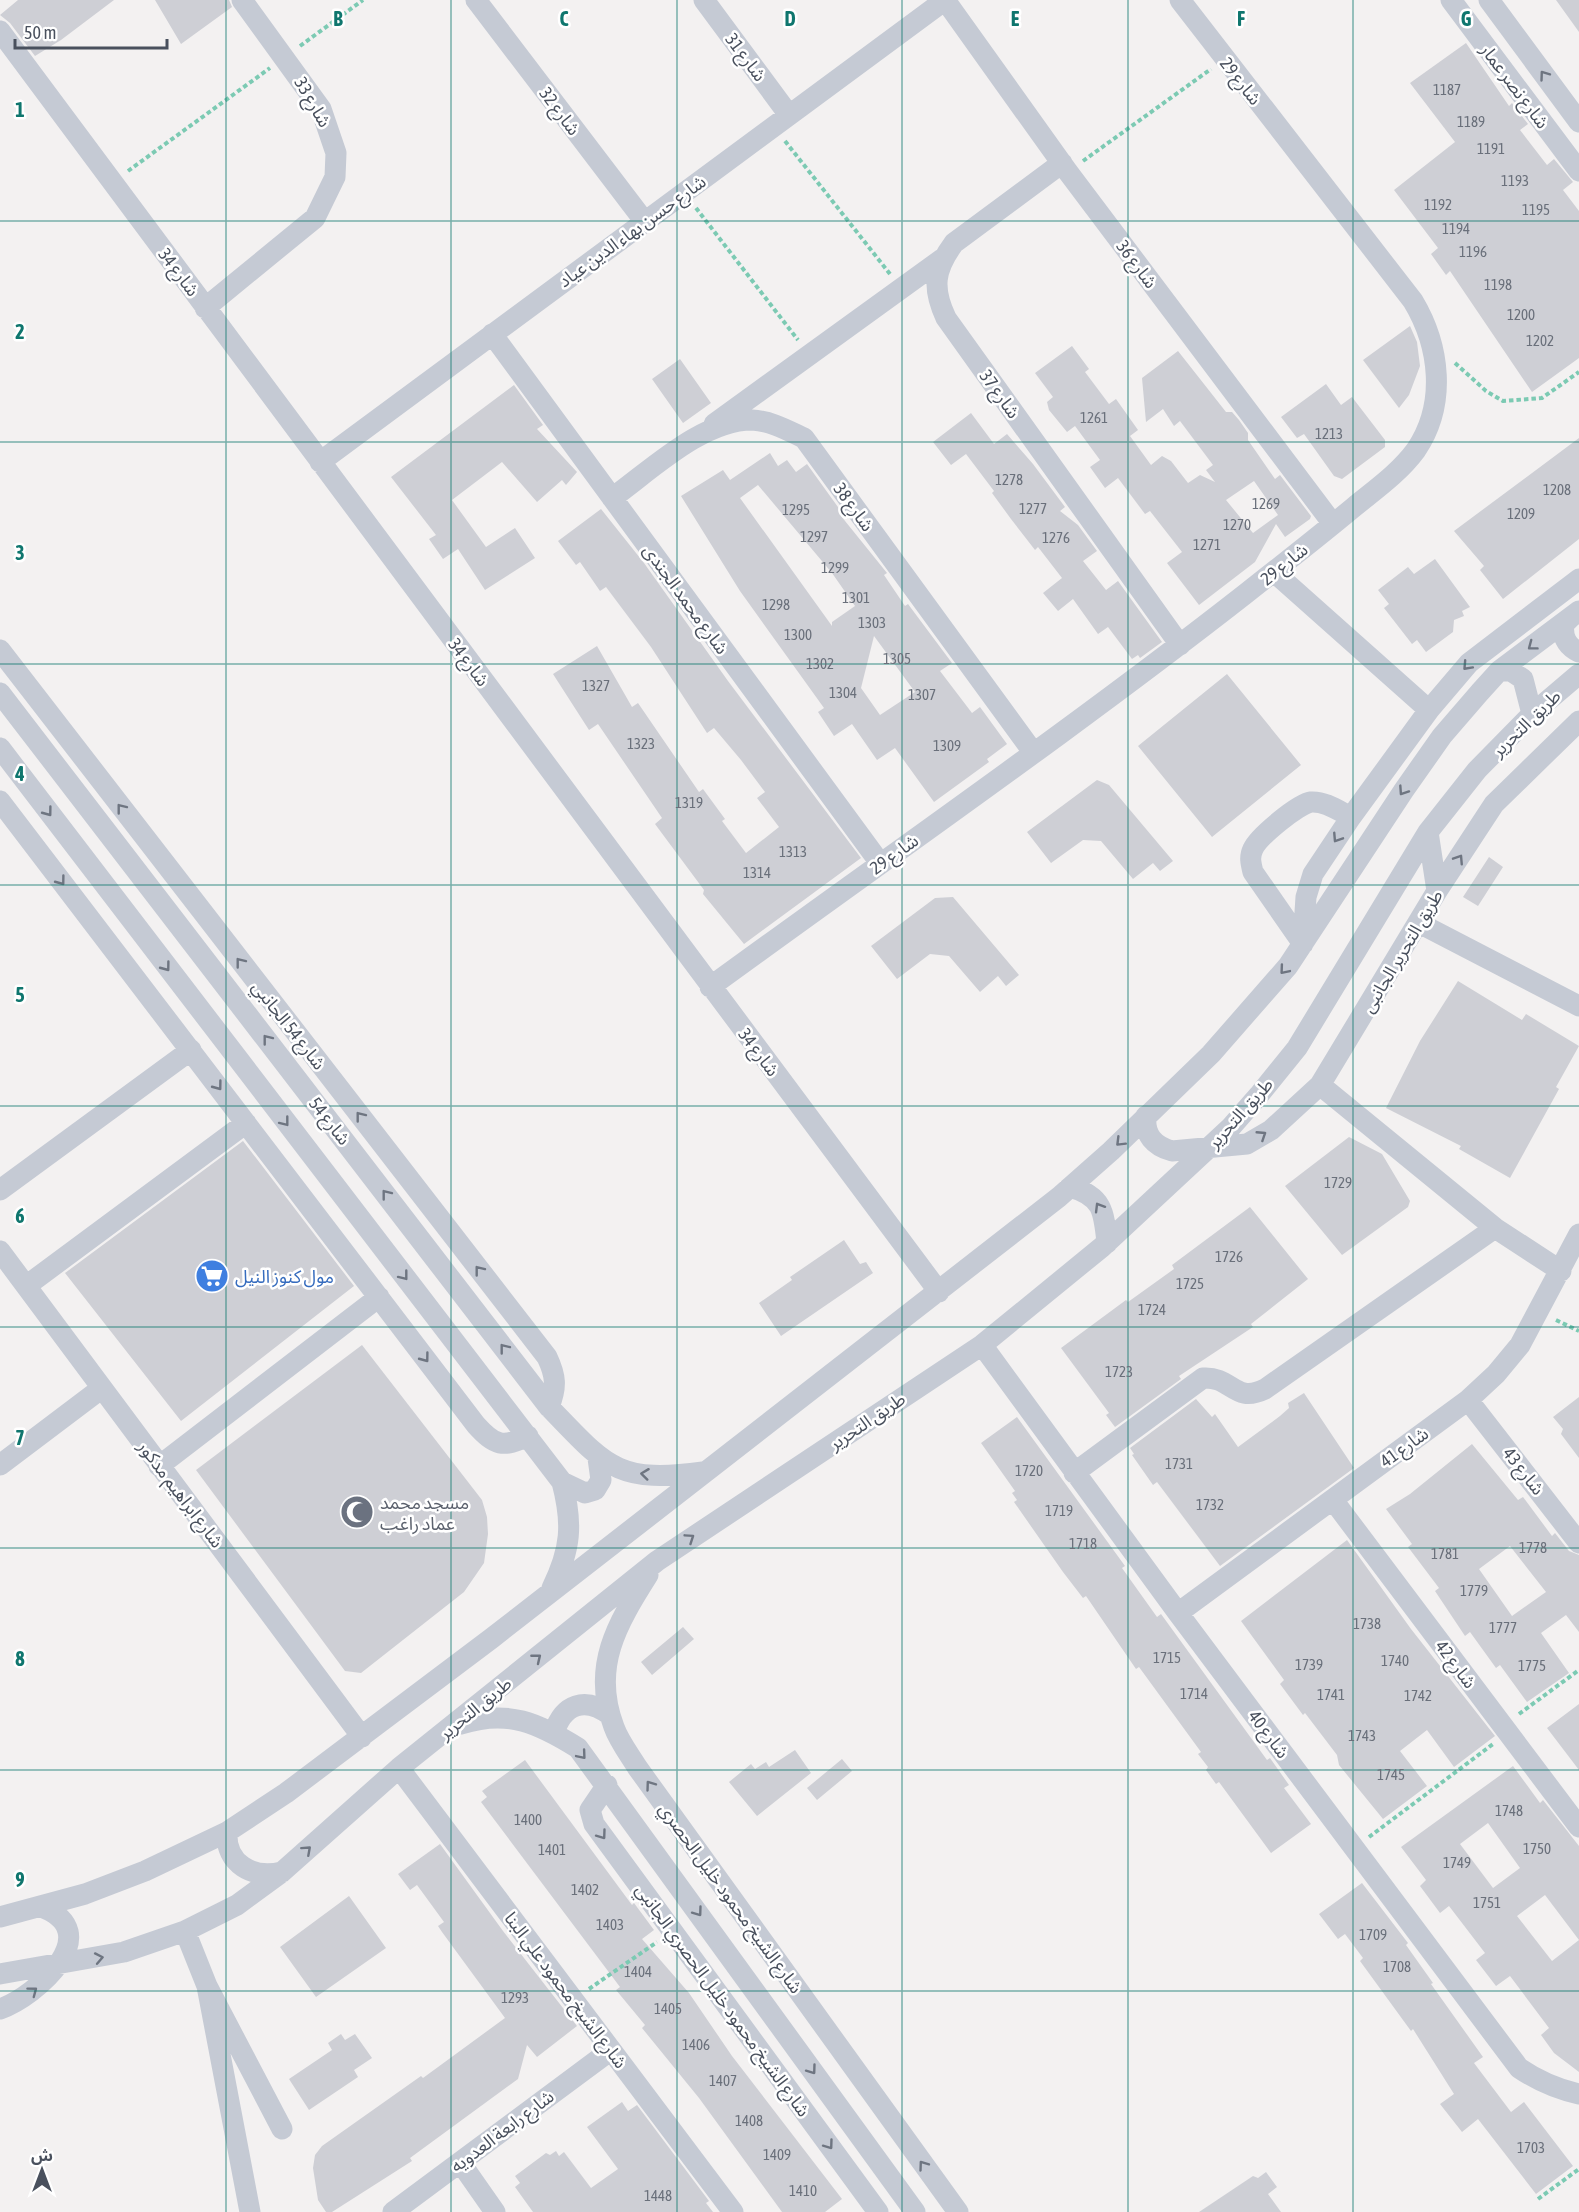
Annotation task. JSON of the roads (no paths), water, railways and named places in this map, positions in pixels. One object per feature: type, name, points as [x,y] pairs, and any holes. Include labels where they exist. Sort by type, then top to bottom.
[{"type":"street","name":"شارع 33","points":[[206,308],[315,218],[335,177],[336,153],[321,109],[242,0]]},
{"type":"street","name":"شارع 32","points":[[476,0],[645,222]]},
{"type":"street","name":"شارع 31","points":[[704,0],[781,120]]},
{"type":"street","name":"شارع حسن بهاء الدين عياد","points":[[320,462],[945,0]]},
{"type":"street","name":"شارع 36","points":[[945,0],[1065,168],[1333,524]]},
{"type":"street","name":"شارع 29","points":[[710,987],[1180,645],[1274,572],[1399,470],[1417,448],[1429,424],[1436,397],[1437,369],[1425,321],[1413,301],[1180,0]]},
{"type":"street","name":"شارع نصر عمار","points":[[1451,0],[1575,158]]},
{"type":"street","name":"شارع نصر عمار","points":[[1489,0],[1579,122]]},
{"type":"street","name":"شارع 34","points":[[0,31],[939,1292]]},
{"type":"street","points":[[699,435],[942,260],[954,243],[1065,168]]},
{"type":"street","name":"شارع 37","points":[[942,260],[936,279],[938,300],[946,318],[1180,645]]},
{"type":"street","name":"شارع محمد الجندى","points":[[492,334],[880,863]]},
{"type":"street","name":"شارع 38","points":[[612,498],[699,435],[725,424],[752,420],[779,425],[804,438],[1033,752]]},
{"type":"street","points":[[1274,572],[1429,710]]},
{"type":"street","points":[[1303,944],[1308,886],[1351,817],[1429,710],[1469,663],[1579,579]]},
{"type":"street","points":[[1574,614],[1564,624],[1564,638],[1567,644],[1579,652]]},
{"type":"street","points":[[0,1917],[85,1894],[145,1871],[227,1832],[362,1737],[939,1292],[1070,1187],[1211,1054],[1288,966],[1442,736],[1499,671],[1574,614]]},
{"type":"street","name":"شارع 54 الجانبي","points":[[0,650],[547,1357],[554,1372],[556,1389],[549,1407]]},
{"type":"street","points":[[1499,671],[1511,671],[1523,679],[1532,714]]},
{"type":"street","name":"طريق التحرير","points":[[0,1974],[124,1953],[185,1931],[237,1905],[282,1872],[399,1768],[657,1560],[982,1345],[1107,1243],[1207,1150],[1245,1111],[1297,1048],[1428,832],[1477,770],[1532,714],[1579,674]]},
{"type":"street","name":"شارع 54","points":[[0,693],[549,1407],[598,1458],[616,1469],[644,1475],[673,1476],[703,1472]]},
{"type":"street","name":"طريق التحرير الجانبى","points":[[1146,1116],[1145,1126],[1148,1135],[1162,1148],[1172,1151],[1207,1150],[1247,1144],[1255,1140],[1320,1085],[1437,891],[1494,804],[1579,721]]},
{"type":"street","name":"شارع 54","points":[[0,748],[562,1482],[569,1510],[569,1539],[563,1567],[551,1592]]},
{"type":"street","points":[[0,801],[339,1247],[490,1440],[510,1444],[528,1436]]},
{"type":"street","points":[[1303,944],[1253,872],[1250,859],[1254,846],[1295,808],[1308,802],[1319,802],[1351,817]]},
{"type":"street","points":[[1428,832],[1437,891]]},
{"type":"street","points":[[1419,923],[1579,1006]]},
{"type":"street","points":[[169,1023],[194,1003]]},
{"type":"street","points":[[0,1191],[191,1050]]},
{"type":"street","points":[[1320,1085],[1495,1228],[1560,1271]]},
{"type":"street","points":[[26,1286],[246,1124]]},
{"type":"street","points":[[1070,1187],[1086,1192],[1100,1205],[1104,1214],[1107,1243]]},
{"type":"street","points":[[339,1247],[365,1227]]},
{"type":"street","points":[[1074,1473],[1203,1378],[1216,1377],[1224,1380],[1233,1390],[1246,1395],[1265,1389],[1495,1228]]},
{"type":"street","name":"شارع 41","points":[[1178,1613],[1468,1400],[1496,1374],[1520,1345],[1579,1234]]},
{"type":"street","name":"شارع ابراهيم مدكور","points":[[0,1251],[362,1737]]},
{"type":"street","points":[[159,1466],[379,1297]]},
{"type":"street","name":"شارع 40","points":[[982,1345],[1074,1473],[1519,2068],[1539,2081],[1579,2094]]},
{"type":"street","points":[[0,1466],[102,1388]]},
{"type":"street","name":"شارع 43","points":[[1468,1400],[1579,1543]]},
{"type":"street","points":[[562,1482],[585,1493],[595,1490],[601,1480],[598,1458]]},
{"type":"street","name":"شارع 42","points":[[1333,1500],[1579,1827]]},
{"type":"street","name":"شارع الشيخ محمود خليل الحصري","points":[[657,1560],[621,1618],[610,1644],[605,1673],[614,1729],[637,1767],[958,2212]]},
{"type":"street","points":[[554,1733],[564,1711],[573,1707],[593,1706],[610,1715]]},
{"type":"street","name":"شارع الشيخ محمود خليل الحصري","points":[[452,1727],[485,1717],[517,1719],[554,1733],[578,1748],[915,2212]]},
{"type":"street","name":"شارع الشيخ محمود علي البنا","points":[[399,1768],[733,2212]]},
{"type":"street","name":"شارع الشيخ محمود خليل الحصري الجانبي","points":[[607,1785],[590,1810],[594,1824],[878,2212]]},
{"type":"street","points":[[227,1832],[226,1844],[238,1864],[259,1874],[282,1872]]},
{"type":"street","points":[[0,2009],[32,1993],[59,1965],[67,1947],[66,1929],[56,1914],[41,1907]]},
{"type":"street","points":[[185,1931],[207,1986],[282,2129]]},
{"type":"street","points":[[207,1986],[250,2212]]},
{"type":"street","name":"شارع رابعة العدويه","points":[[393,2212],[611,2050]]},
{"type":"street","points":[[460,2162],[495,2212]]},
{"type":"place","name":"مول كنوز النيل","points":[[212,1276]]},
{"type":"place","name":"مسجد محمد عماد راغب","points":[[357,1512]]}]
